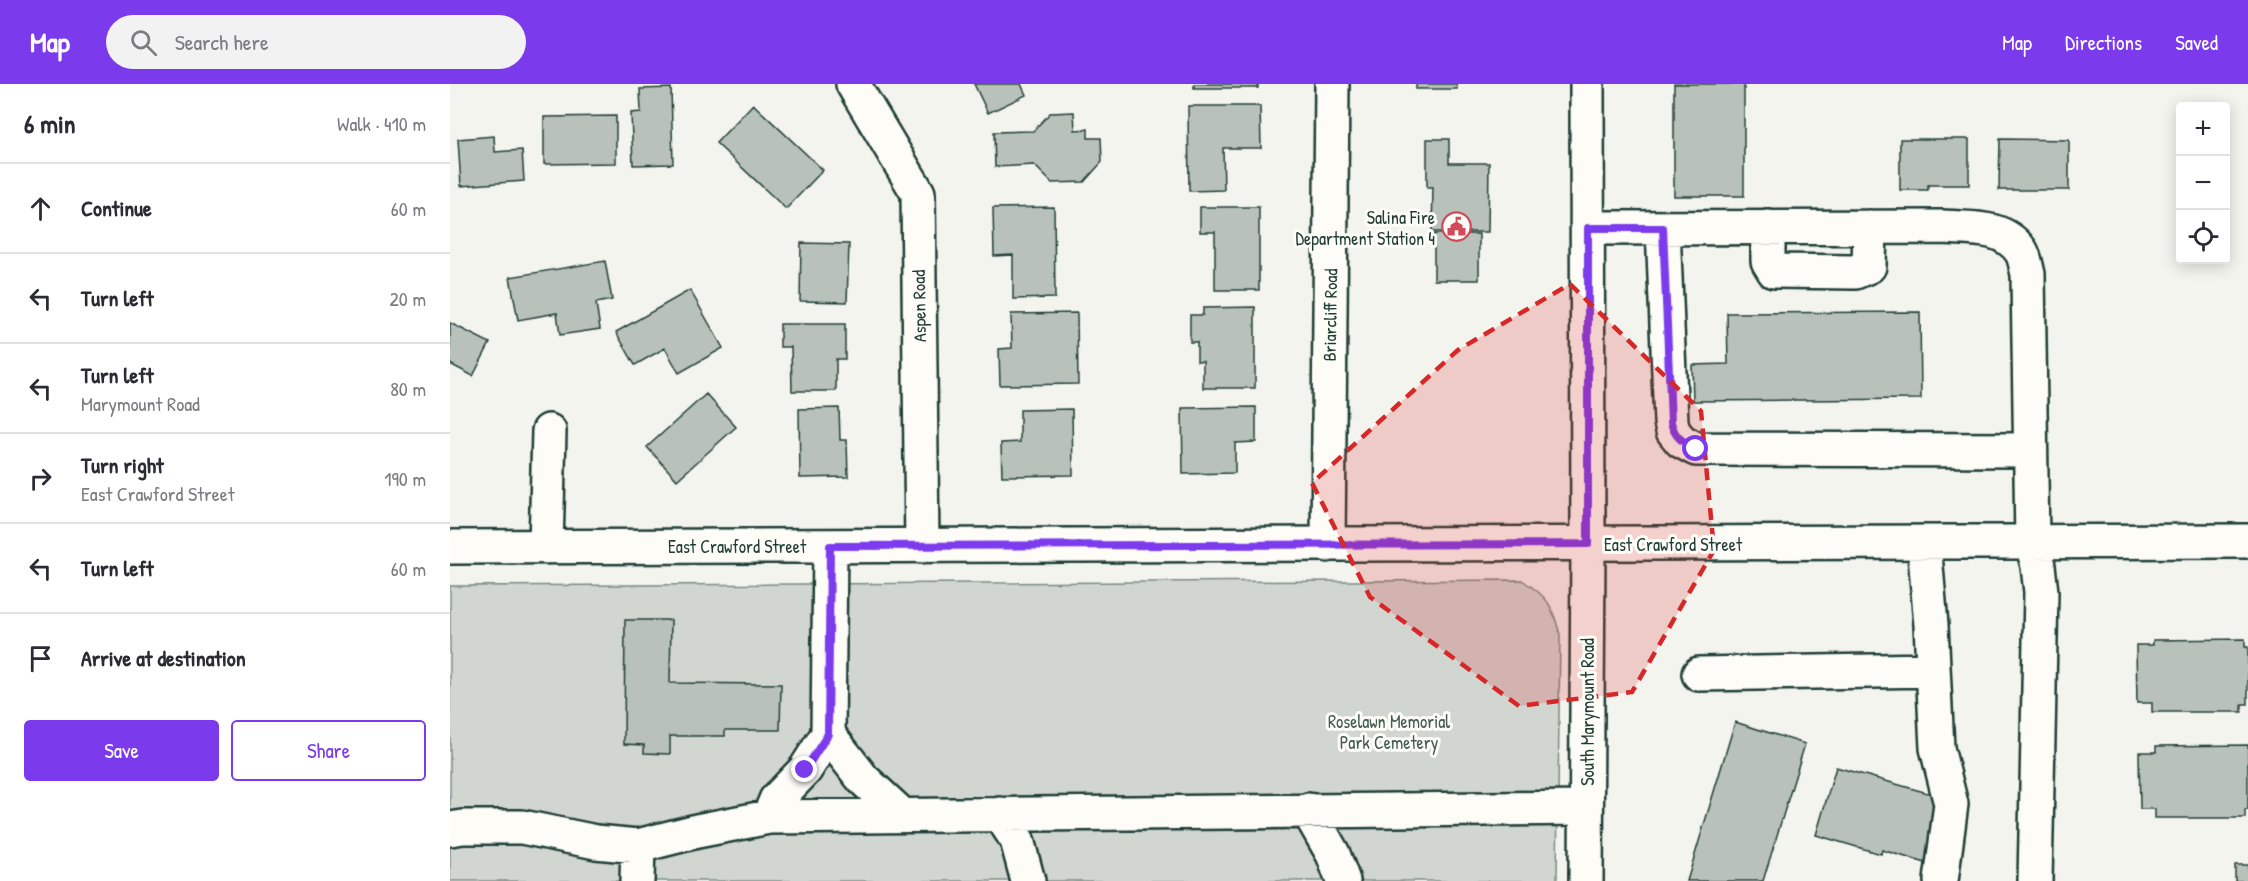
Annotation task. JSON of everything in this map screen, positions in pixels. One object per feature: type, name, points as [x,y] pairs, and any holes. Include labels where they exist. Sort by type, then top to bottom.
[{"type":"street","name":"Aspen Road","points":[[853,84],[918,194],[922,546]]},
{"type":"street","name":"Briarcliff Road","points":[[1328,545],[1332,84]]},
{"type":"street","name":"South Marymount Road","points":[[1586,881],[1587,84]]},
{"type":"street","points":[[1768,227],[1768,261],[1774,271],[1855,272],[1869,266],[1870,227]]},
{"type":"street","points":[[1588,228],[1943,227],[1994,231],[2008,238],[2022,252],[2028,274],[2031,543],[2042,592],[2035,881]]},
{"type":"street","points":[[1663,228],[1669,398],[1673,431],[1681,441],[1696,449],[2030,450]]},
{"type":"street","points":[[546,547],[549,431]]},
{"type":"street","name":"East Crawford Street","points":[[450,547],[2248,542]]},
{"type":"street","points":[[1924,543],[1937,748],[1951,804],[1941,881]]},
{"type":"street","points":[[770,817],[776,800],[805,770],[828,734],[830,546]]},
{"type":"street","points":[[1699,674],[1933,670]]},
{"type":"street","points":[[828,734],[863,779],[902,815]]},
{"type":"street","points":[[450,829],[522,827],[596,842],[638,846],[697,831],[770,817],[1586,808]]},
{"type":"street","points":[[1308,810],[1333,854],[1343,881]]},
{"type":"street","points":[[1000,814],[1017,840],[1028,881]]},
{"type":"street","points":[[637,881],[638,846]]},
{"type":"highlighted area","points":[[1570,284],[1701,411],[1714,550],[1632,692],[1519,706],[1370,597],[1312,483],[1458,350]]},
{"type":"green space","name":"Roselawn Memorial Park Cemetery","points":[[1522,580],[1544,597],[1552,609],[1560,635],[1557,881],[450,881],[450,586]]},
{"type":"building","points":[[974,84],[1021,84],[1026,95],[988,113]]},
{"type":"building","points":[[1194,84],[1258,84],[1258,88],[1194,88]]},
{"type":"building","points":[[1416,84],[1457,84],[1457,89],[1416,89]]},
{"type":"building","points":[[1674,84],[1744,84],[1744,196],[1674,196]]},
{"type":"building","points":[[671,88],[673,164],[633,165],[631,113],[641,112],[640,89]]},
{"type":"building","points":[[753,104],[823,170],[786,209],[716,143]]},
{"type":"building","points":[[1188,106],[1260,106],[1261,148],[1223,148],[1224,190],[1189,191]]},
{"type":"building","points":[[1074,112],[1075,130],[1088,129],[1088,138],[1101,138],[1102,162],[1084,182],[1052,183],[1034,165],[995,167],[994,132],[1033,131],[1050,113]]},
{"type":"building","points":[[616,116],[616,163],[544,164],[544,117]]},
{"type":"building","points":[[494,136],[495,152],[522,150],[524,181],[461,186],[458,139]]},
{"type":"building","points":[[1427,139],[1449,139],[1449,163],[1489,163],[1488,232],[1432,232],[1433,187],[1427,187]]},
{"type":"building","points":[[1900,139],[1969,139],[1969,185],[1928,185],[1928,190],[1900,190]]},
{"type":"building","points":[[2000,139],[2069,140],[2069,190],[1999,190]]},
{"type":"building","points":[[1054,207],[1055,298],[1013,299],[1013,255],[994,256],[993,208]]},
{"type":"building","points":[[1200,207],[1259,207],[1259,290],[1215,290],[1215,232],[1200,232]]},
{"type":"building","points":[[1434,234],[1479,234],[1479,280],[1434,280]]},
{"type":"building","points":[[801,243],[849,244],[847,302],[800,301]]},
{"type":"building","points":[[605,261],[612,300],[596,303],[600,329],[560,335],[557,313],[518,320],[510,277]]},
{"type":"building","points":[[690,290],[723,348],[679,373],[665,348],[635,365],[616,332]]},
{"type":"building","points":[[1255,307],[1255,388],[1203,388],[1203,361],[1197,361],[1197,342],[1190,342],[1190,315],[1203,315],[1203,308]]},
{"type":"building","points":[[1920,312],[1921,399],[1693,401],[1692,365],[1728,364],[1727,313]]},
{"type":"building","points":[[1077,313],[1078,384],[1000,385],[999,349],[1012,348],[1011,314]]},
{"type":"building","points":[[450,323],[490,343],[473,376],[450,364]]},
{"type":"building","points":[[780,324],[845,324],[845,359],[836,359],[836,391],[792,391],[791,347],[780,347]]},
{"type":"building","points":[[706,394],[736,427],[677,480],[647,447]]},
{"type":"building","points":[[1256,407],[1256,442],[1235,443],[1235,473],[1183,474],[1182,408]]},
{"type":"building","points":[[839,408],[840,440],[847,440],[848,477],[800,478],[799,409]]},
{"type":"building","points":[[1072,409],[1073,475],[1002,476],[1001,443],[1020,442],[1020,410]]},
{"type":"building","points":[[625,620],[671,620],[670,683],[781,684],[780,730],[725,730],[725,736],[670,736],[670,754],[644,753],[644,745],[624,744]]},
{"type":"building","points":[[2245,639],[2245,647],[2248,647],[2248,704],[2242,704],[2242,712],[2152,712],[2152,703],[2137,703],[2136,645],[2153,645],[2153,640]]},
{"type":"building","points":[[1735,722],[1805,744],[1763,881],[1687,881]]},
{"type":"building","points":[[2248,745],[2248,810],[2245,810],[2245,818],[2155,818],[2155,809],[2140,809],[2139,752],[2156,752],[2156,746]]},
{"type":"building","points":[[1836,767],[1949,799],[1929,864],[1882,850],[1881,854],[1816,835]]},
{"type":"building","points":[[2235,865],[2248,865],[2248,881],[2235,881]]},
{"type":"place","name":"Salina Fire Department Station 4","points":[[1456,227]]},
{"type":"route","points":[[805,770],[828,734],[830,546],[1588,544],[1588,228],[1663,228],[1671,422],[1673,431],[1681,441],[1696,449]]}]
